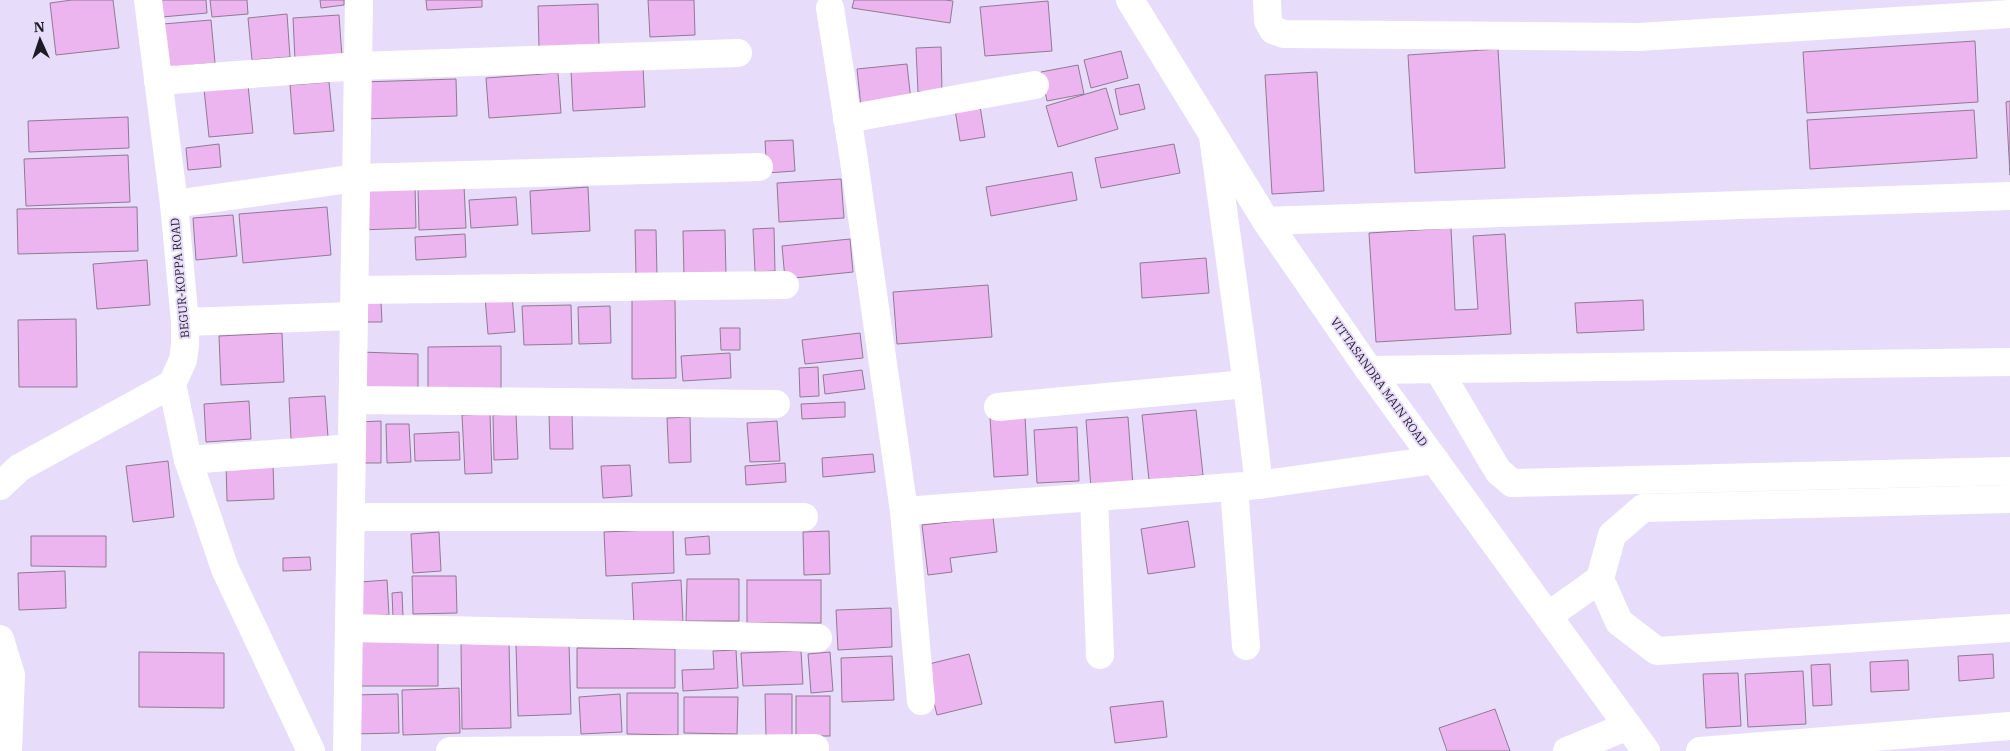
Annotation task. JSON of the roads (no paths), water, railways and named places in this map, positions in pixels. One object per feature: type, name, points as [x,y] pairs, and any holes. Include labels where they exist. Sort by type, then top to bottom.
[{"type":"street","name":"BEGUR-KOPPA ROAD","points":[[148,0],[174,204],[185,322],[183,360],[172,384]]},
{"type":"street","points":[[347,751],[359,0]]},
{"type":"street","name":"VITTASANDRA MAIN ROAD","points":[[1130,0],[1266,222],[1369,370],[1646,751]]},
{"type":"street","points":[[1267,0],[1268,21],[1273,30],[1284,34],[1639,36],[2010,14]]},
{"type":"street","points":[[830,8],[904,511],[921,702]]},
{"type":"street","points":[[158,81],[358,66],[738,53]]},
{"type":"street","points":[[847,119],[1035,85]]},
{"type":"street","points":[[1213,136],[1247,384],[1246,646]]},
{"type":"street","points":[[174,204],[356,178],[759,167]]},
{"type":"street","points":[[1266,222],[2010,196]]},
{"type":"street","points":[[185,322],[354,303],[785,285]]},
{"type":"street","points":[[1369,370],[2010,362]]},
{"type":"street","points":[[1438,369],[1498,471],[1512,483],[2010,471]]},
{"type":"street","points":[[0,486],[19,468],[172,384],[188,460],[224,569],[310,751]]},
{"type":"street","points":[[998,407],[1247,384]]},
{"type":"street","points":[[353,400],[776,404]]},
{"type":"street","points":[[188,460],[352,448]]},
{"type":"street","points":[[904,511],[1246,486],[1435,460]]},
{"type":"street","points":[[1094,497],[1100,655]]},
{"type":"street","points":[[2010,499],[1644,508],[1612,535],[1600,579],[1619,622],[1657,651],[2010,628]]},
{"type":"street","points":[[351,517],[804,517]]},
{"type":"street","points":[[1548,616],[1600,579]]},
{"type":"street","points":[[349,628],[818,638]]},
{"type":"street","points":[[0,639],[11,674],[8,751]]},
{"type":"street","points":[[1567,751],[1628,726]]},
{"type":"street","points":[[1700,751],[2010,726]]},
{"type":"street","points":[[450,751],[815,748]]}]
